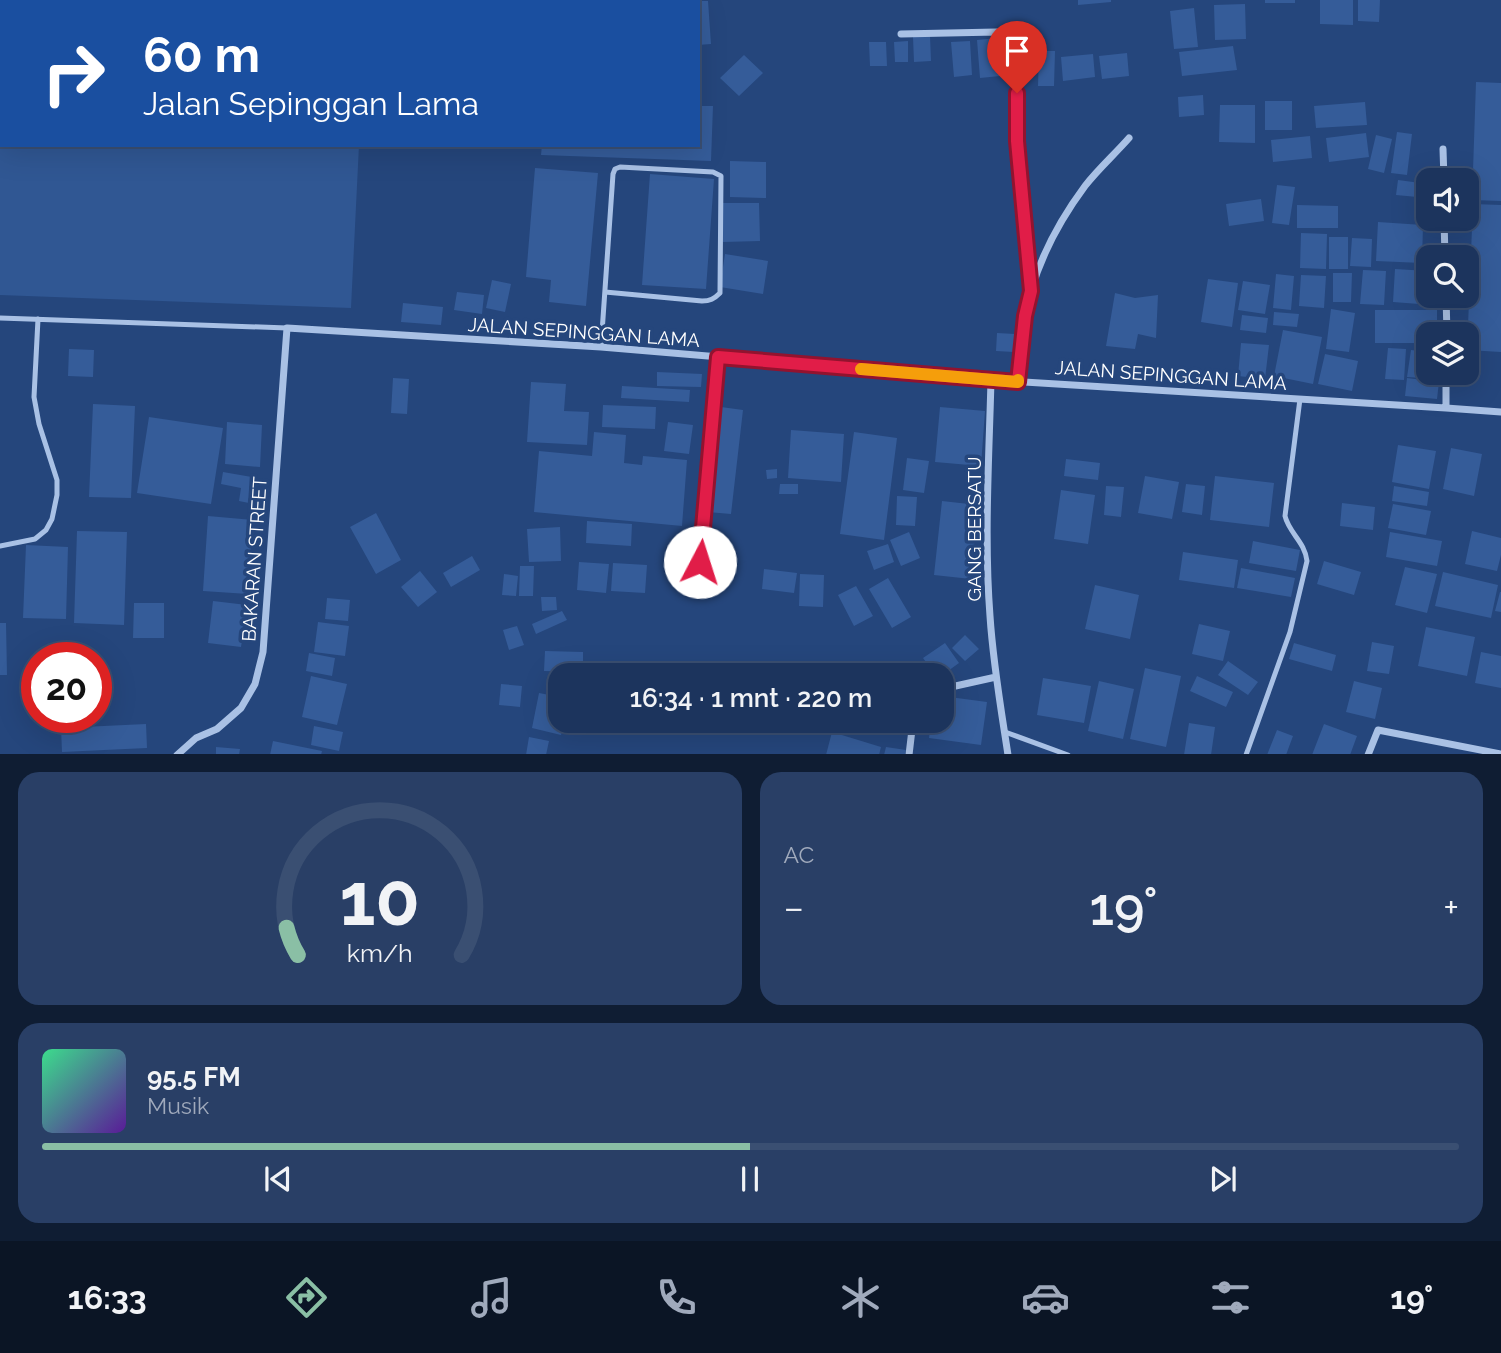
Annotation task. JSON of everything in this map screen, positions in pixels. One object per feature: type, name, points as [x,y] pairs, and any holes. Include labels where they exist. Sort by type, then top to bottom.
[{"type":"street","points":[[901,34],[996,32],[1009,39],[1017,93],[1017,141],[1031,291]]},
{"type":"street","points":[[1018,382],[1025,316],[1040,266],[1056,231],[1086,186],[1129,138]]},
{"type":"street","points":[[1443,149],[1444,168]]},
{"type":"street","name":"JALAN SEPINGGAN LAMA","points":[[287,328],[601,347],[1018,382],[1501,412]]},
{"type":"street","name":"BAKARAN STREET","points":[[177,754],[196,738],[217,729],[241,708],[255,684],[264,652],[287,328]]},
{"type":"street","name":"GANG BERSATU","points":[[991,380],[987,541],[990,617],[1008,754]]},
{"type":"street","points":[[1446,385],[1446,408]]},
{"type":"street","points":[[954,686],[996,677]]},
{"type":"street","points":[[1368,754],[1378,730],[1501,754]]},
{"type":"street","points":[[909,754],[912,733]]},
{"type":"lane","points":[[601,347],[612,174],[615,169],[620,167],[713,172],[721,176],[720,293],[715,298],[702,301],[605,292]]},
{"type":"lane","name":"JALAN SEPINGGAN LAMA","points":[[0,318],[287,328]]},
{"type":"lane","points":[[0,546],[35,539],[46,530],[52,519],[57,495],[57,480],[39,425],[34,397],[38,319]]},
{"type":"lane","points":[[689,578],[700,562],[718,357]]},
{"type":"lane","points":[[1246,754],[1290,632],[1307,561],[1302,543],[1291,531],[1285,516],[1300,399]]},
{"type":"lane","points":[[1004,732],[1068,754]]},
{"type":"shaded area","points":[[0,147],[359,147],[351,308],[0,295]]},
{"type":"building","points":[[1078,0],[1111,0],[1111,2],[1078,5]]},
{"type":"building","points":[[1265,0],[1295,0],[1295,3],[1265,3]]},
{"type":"building","points":[[1320,0],[1353,0],[1353,25],[1320,24]]},
{"type":"building","points":[[1358,0],[1380,0],[1379,22],[1358,21]]},
{"type":"building","points":[[700,1],[708,1],[711,44],[700,45]]},
{"type":"building","points":[[1245,4],[1246,39],[1215,40],[1214,5]]},
{"type":"building","points":[[1194,8],[1198,47],[1174,49],[1170,11]]},
{"type":"building","points":[[930,36],[931,61],[914,62],[913,37]]},
{"type":"building","points":[[997,38],[1000,76],[980,78],[977,40]]},
{"type":"building","points":[[908,41],[908,62],[895,62],[894,42]]},
{"type":"building","points":[[970,41],[972,75],[954,77],[951,42]]},
{"type":"building","points":[[869,42],[886,42],[887,66],[870,66]]},
{"type":"building","points":[[1233,46],[1237,70],[1182,76],[1179,52]]},
{"type":"building","points":[[1039,51],[1055,51],[1054,86],[1038,86]]},
{"type":"building","points":[[1127,53],[1129,76],[1102,79],[1099,56]]},
{"type":"building","points":[[1093,54],[1095,77],[1063,81],[1061,57]]},
{"type":"building","points":[[744,55],[763,73],[739,96],[720,78]]},
{"type":"building","points":[[1476,82],[1501,83],[1501,201],[1479,200],[1479,168],[1473,168]]},
{"type":"building","points":[[1203,95],[1204,115],[1179,117],[1178,97]]},
{"type":"building","points":[[1265,101],[1292,101],[1292,130],[1265,130]]},
{"type":"building","points":[[1365,102],[1367,125],[1316,128],[1314,106]]},
{"type":"building","points":[[1220,105],[1255,105],[1255,143],[1219,142]]},
{"type":"building","points":[[700,106],[713,106],[711,161],[541,155],[542,147],[700,147]]},
{"type":"building","points":[[1397,132],[1412,134],[1407,175],[1391,173]]},
{"type":"building","points":[[1366,133],[1369,157],[1329,162],[1326,138]]},
{"type":"building","points":[[1376,135],[1392,139],[1384,173],[1368,169]]},
{"type":"building","points":[[1310,136],[1312,158],[1273,162],[1271,140]]},
{"type":"building","points":[[730,161],[766,162],[766,198],[730,197]]},
{"type":"building","points":[[535,168],[598,173],[586,306],[549,302],[551,280],[526,277]]},
{"type":"building","points":[[650,174],[714,179],[706,289],[642,285]]},
{"type":"building","points":[[1398,180],[1416,182],[1416,197],[1396,195]]},
{"type":"building","points":[[1277,185],[1295,187],[1289,225],[1272,223]]},
{"type":"building","points":[[1261,199],[1264,221],[1229,226],[1226,204]]},
{"type":"building","points":[[722,203],[759,203],[760,241],[723,242]]},
{"type":"building","points":[[1479,204],[1501,205],[1501,352],[1479,351],[1479,322],[1468,322],[1469,308],[1479,308],[1479,245],[1471,245],[1472,231],[1479,231]]},
{"type":"building","points":[[1297,205],[1338,206],[1338,228],[1297,228]]},
{"type":"building","points":[[1378,222],[1416,225],[1416,231],[1423,231],[1422,245],[1416,245],[1416,263],[1376,261]]},
{"type":"building","points":[[1301,233],[1327,234],[1326,269],[1300,268]]},
{"type":"building","points":[[1329,237],[1348,237],[1348,269],[1329,269]]},
{"type":"building","points":[[1352,238],[1372,239],[1371,267],[1350,266]]},
{"type":"building","points":[[725,254],[768,261],[763,294],[720,287]]},
{"type":"building","points":[[1395,269],[1416,270],[1416,304],[1393,302]]},
{"type":"building","points":[[1363,270],[1386,271],[1384,305],[1360,304]]},
{"type":"building","points":[[1333,273],[1352,273],[1351,302],[1333,302]]},
{"type":"building","points":[[1276,274],[1294,276],[1291,310],[1273,308]]},
{"type":"building","points":[[1301,275],[1326,276],[1324,308],[1299,306]]},
{"type":"building","points":[[1208,279],[1238,283],[1232,327],[1201,322]]},
{"type":"building","points":[[492,280],[511,284],[505,312],[486,308]]},
{"type":"building","points":[[1243,281],[1270,285],[1265,314],[1238,310]]},
{"type":"building","points":[[457,292],[484,295],[482,314],[454,310]]},
{"type":"building","points":[[1115,293],[1135,298],[1158,295],[1156,338],[1138,334],[1135,349],[1106,346]]},
{"type":"building","points":[[403,303],[443,307],[441,325],[401,322]]},
{"type":"building","points":[[1331,309],[1355,313],[1349,352],[1326,349]]},
{"type":"building","points":[[1375,310],[1437,310],[1437,322],[1416,322],[1416,343],[1375,343]]},
{"type":"building","points":[[1274,312],[1299,314],[1297,327],[1273,325]]},
{"type":"building","points":[[1242,315],[1268,318],[1266,333],[1240,330]]},
{"type":"building","points":[[1283,330],[1322,337],[1313,384],[1274,376]]},
{"type":"building","points":[[997,333],[1015,334],[1014,352],[996,351]]},
{"type":"building","points":[[1241,343],[1269,345],[1265,379],[1238,376]]},
{"type":"building","points":[[1388,348],[1406,349],[1404,380],[1385,379]]},
{"type":"building","points":[[69,349],[94,350],[93,377],[68,376]]},
{"type":"building","points":[[1411,350],[1416,351],[1416,378],[1407,377]]},
{"type":"building","points":[[1325,354],[1358,361],[1352,391],[1318,384]]},
{"type":"building","points":[[657,372],[702,374],[701,387],[657,386]]},
{"type":"building","points":[[393,378],[409,379],[407,414],[391,413]]},
{"type":"building","points":[[1407,378],[1416,379],[1416,385],[1439,385],[1437,399],[1405,396]]},
{"type":"building","points":[[531,382],[566,384],[564,411],[589,412],[587,445],[527,442]]},
{"type":"building","points":[[622,386],[690,390],[689,402],[621,398]]},
{"type":"building","points":[[93,404],[135,406],[131,498],[89,497]]},
{"type":"building","points":[[603,405],[656,407],[655,429],[602,427]]},
{"type":"building","points":[[721,407],[743,410],[731,514],[708,512]]},
{"type":"building","points":[[940,407],[985,411],[981,466],[935,462]]},
{"type":"building","points":[[149,417],[223,428],[211,504],[137,493]]},
{"type":"building","points":[[227,422],[262,425],[260,467],[225,464]]},
{"type":"building","points":[[668,422],[693,425],[689,454],[664,451]]},
{"type":"building","points":[[791,430],[844,434],[841,482],[788,478]]},
{"type":"building","points":[[594,432],[626,435],[624,463],[642,465],[643,456],[687,460],[682,526],[534,512],[539,451],[592,456]]},
{"type":"building","points":[[854,432],[897,438],[884,540],[840,534]]},
{"type":"building","points":[[1398,445],[1436,451],[1429,489],[1392,482]]},
{"type":"building","points":[[1451,448],[1482,454],[1474,496],[1443,489]]},
{"type":"building","points":[[907,458],[929,461],[924,493],[903,490]]},
{"type":"building","points":[[1066,459],[1100,463],[1098,480],[1064,476]]},
{"type":"building","points":[[777,469],[777,478],[767,479],[766,470]]},
{"type":"building","points":[[223,472],[258,478],[254,504],[239,501],[241,488],[221,484]]},
{"type":"building","points":[[1145,476],[1179,482],[1172,519],[1138,513]]},
{"type":"building","points":[[1215,476],[1274,483],[1269,527],[1210,520]]},
{"type":"building","points":[[780,484],[798,484],[798,494],[779,494]]},
{"type":"building","points":[[1186,484],[1205,486],[1202,515],[1182,512]]},
{"type":"building","points":[[1106,486],[1124,487],[1121,517],[1104,515]]},
{"type":"building","points":[[1394,486],[1429,492],[1427,506],[1392,501]]},
{"type":"building","points":[[1061,490],[1095,495],[1088,544],[1054,539]]},
{"type":"building","points":[[897,496],[917,497],[915,526],[896,525]]},
{"type":"building","points":[[942,501],[978,505],[971,579],[934,575]]},
{"type":"building","points":[[1342,503],[1375,507],[1373,530],[1340,526]]},
{"type":"building","points":[[1393,504],[1431,511],[1426,535],[1388,528]]},
{"type":"building","points":[[376,513],[401,560],[376,574],[350,527]]},
{"type":"building","points":[[208,516],[253,520],[248,594],[203,591]]},
{"type":"building","points":[[587,521],[632,524],[631,546],[586,543]]},
{"type":"building","points":[[560,527],[561,561],[529,562],[527,529]]},
{"type":"building","points":[[77,531],[127,532],[124,625],[74,623]]},
{"type":"building","points":[[1472,531],[1501,538],[1497,571],[1465,564]]},
{"type":"building","points":[[909,532],[920,558],[901,566],[890,540]]},
{"type":"building","points":[[1390,532],[1442,541],[1437,566],[1386,557]]},
{"type":"building","points":[[1253,541],[1300,550],[1296,571],[1249,563]]},
{"type":"building","points":[[888,544],[894,562],[874,570],[867,551]]},
{"type":"building","points":[[26,545],[68,547],[66,619],[23,618]]},
{"type":"building","points":[[1183,552],[1238,560],[1234,588],[1179,580]]},
{"type":"building","points":[[472,556],[480,570],[451,587],[443,573]]},
{"type":"building","points":[[1324,561],[1361,572],[1354,595],[1317,584]]},
{"type":"building","points":[[579,562],[609,564],[606,593],[577,590]]},
{"type":"building","points":[[613,563],[647,565],[645,593],[611,591]]},
{"type":"building","points":[[520,566],[534,566],[533,596],[519,596]]},
{"type":"building","points":[[1405,567],[1437,574],[1427,613],[1395,605]]},
{"type":"building","points":[[1241,568],[1295,578],[1291,597],[1237,588]]},
{"type":"building","points":[[764,569],[797,573],[794,593],[762,589]]},
{"type":"building","points":[[420,571],[437,592],[418,607],[401,587]]},
{"type":"building","points":[[1443,572],[1498,585],[1491,618],[1435,606]]},
{"type":"building","points":[[504,574],[518,576],[516,596],[502,595]]},
{"type":"building","points":[[800,574],[824,575],[823,607],[799,606]]},
{"type":"building","points":[[888,578],[911,617],[892,628],[869,589]]},
{"type":"building","points":[[1095,585],[1139,595],[1130,639],[1085,629]]},
{"type":"building","points":[[856,586],[873,616],[854,626],[838,595]]},
{"type":"building","points":[[1501,592],[1501,612],[1495,611]]},
{"type":"building","points":[[541,597],[556,597],[557,610],[542,611]]},
{"type":"building","points":[[327,598],[350,600],[348,621],[325,619]]},
{"type":"building","points":[[213,601],[247,605],[241,647],[208,643]]},
{"type":"building","points":[[134,603],[164,603],[164,638],[133,638]]},
{"type":"building","points":[[562,611],[567,620],[536,634],[532,624]]},
{"type":"building","points":[[318,622],[349,626],[345,656],[314,652]]},
{"type":"building","points":[[0,623],[6,623],[7,675],[0,675]]},
{"type":"building","points":[[1199,624],[1230,631],[1223,661],[1192,654]]},
{"type":"building","points":[[517,626],[524,645],[509,650],[503,630]]},
{"type":"building","points":[[1426,627],[1475,637],[1467,676],[1418,666]]},
{"type":"building","points":[[965,635],[979,649],[965,661],[952,648]]},
{"type":"building","points":[[1372,642],[1394,646],[1389,674],[1367,671]]},
{"type":"building","points":[[945,643],[959,663],[954,667],[954,663],[927,663],[923,658]]},
{"type":"building","points":[[1294,643],[1336,655],[1332,671],[1289,659]]},
{"type":"building","points":[[545,651],[583,652],[583,663],[548,663],[548,671],[544,671]]},
{"type":"building","points":[[1481,652],[1501,656],[1501,688],[1475,683]]},
{"type":"building","points":[[309,653],[335,658],[332,676],[306,671]]},
{"type":"building","points":[[1228,661],[1258,682],[1248,695],[1218,675]]},
{"type":"building","points":[[1145,668],[1181,676],[1166,747],[1130,739]]},
{"type":"building","points":[[311,676],[347,684],[337,725],[302,717]]},
{"type":"building","points":[[1197,676],[1233,692],[1226,707],[1190,691]]},
{"type":"building","points":[[1043,678],[1091,686],[1084,723],[1037,715]]},
{"type":"building","points":[[1099,681],[1134,689],[1123,739],[1088,731]]},
{"type":"building","points":[[1354,681],[1382,688],[1375,719],[1346,712]]},
{"type":"building","points":[[501,684],[522,686],[520,707],[499,705]]},
{"type":"building","points":[[539,693],[548,695],[548,732],[532,728]]},
{"type":"building","points":[[954,698],[987,702],[981,745],[929,738],[930,733],[954,733]]},
{"type":"building","points":[[1189,723],[1215,727],[1211,754],[1184,754]]},
{"type":"building","points":[[146,724],[147,748],[62,752],[61,733],[112,733],[112,726]]},
{"type":"building","points":[[1324,724],[1357,736],[1350,754],[1312,754]]},
{"type":"building","points":[[314,726],[343,732],[339,751],[311,745]]},
{"type":"building","points":[[1277,730],[1293,736],[1286,754],[1267,754]]},
{"type":"building","points":[[832,733],[835,733],[881,747],[879,754],[826,754]]},
{"type":"building","points":[[529,737],[549,741],[546,754],[526,754]]},
{"type":"building","points":[[273,741],[322,751],[321,754],[270,754]]},
{"type":"building","points":[[216,747],[240,749],[239,754],[216,754]]},
{"type":"building","points":[[886,747],[906,750],[905,754],[884,754]]},
{"type":"slow traffic","points":[[861,369],[1018,380]]},
{"type":"route","points":[[700,562],[718,357],[1018,382],[1025,316],[1031,291],[1017,141],[1017,93]]}]
